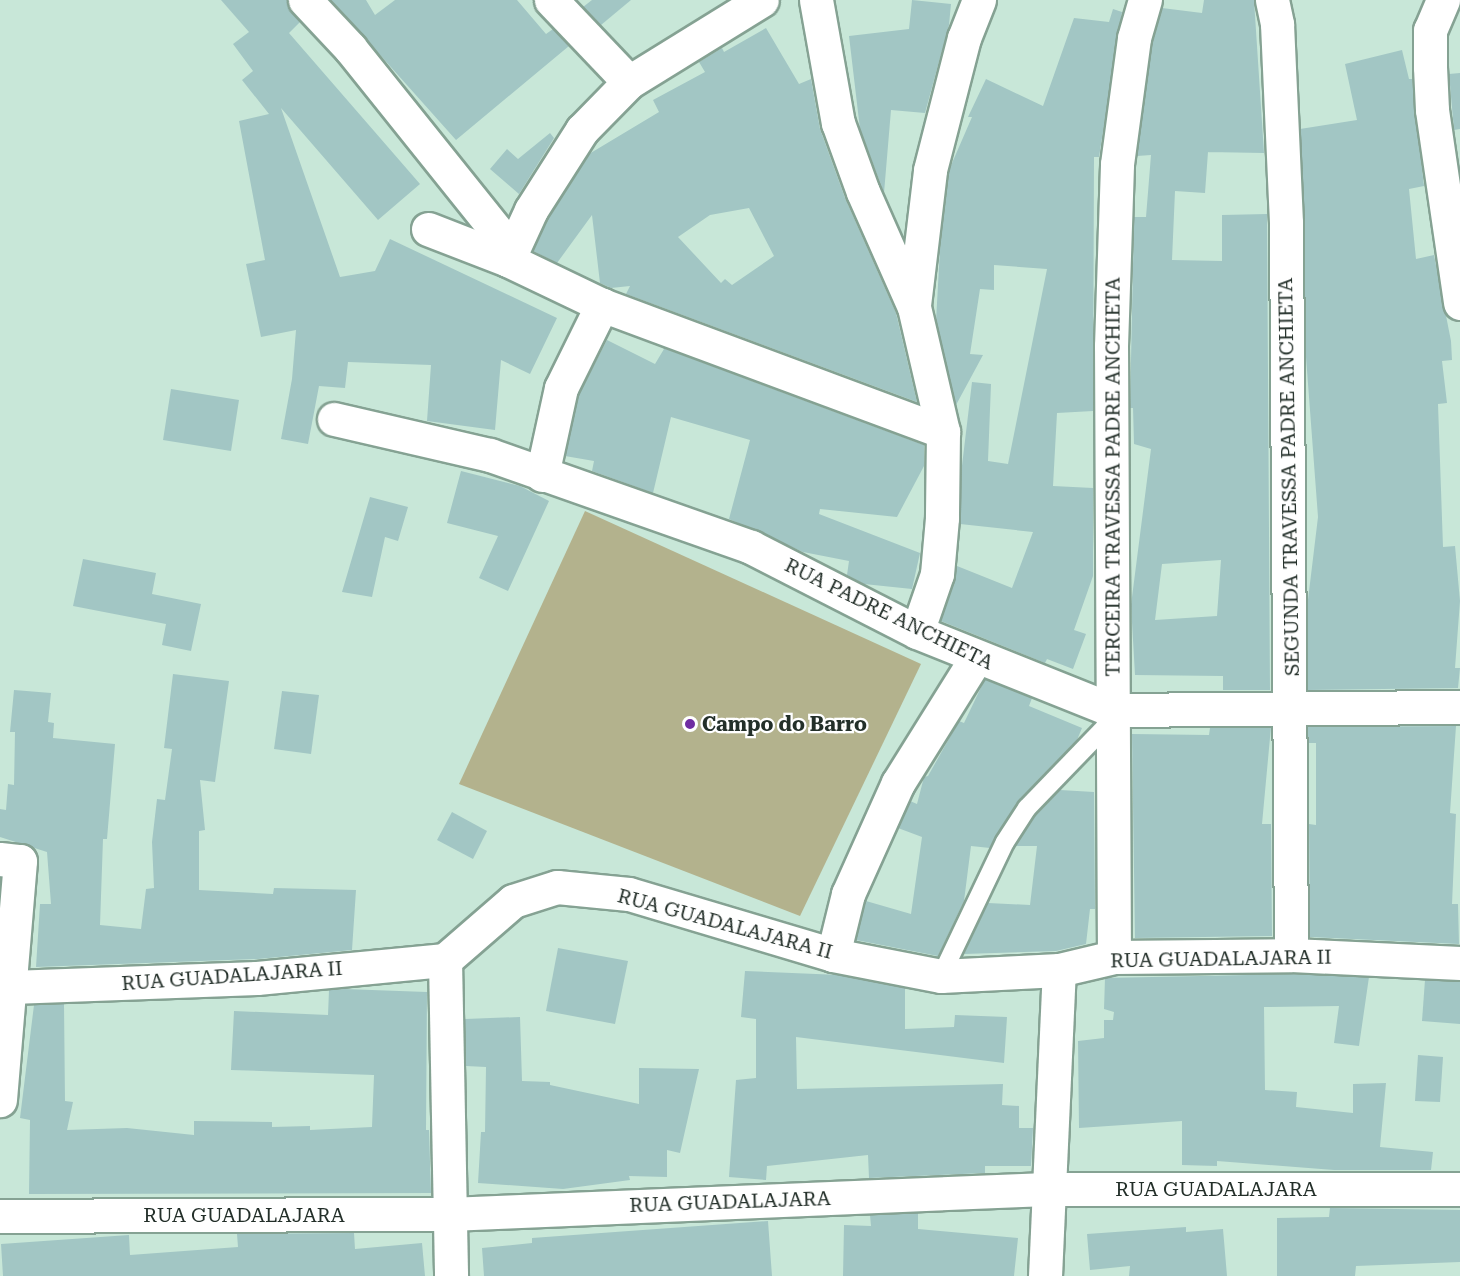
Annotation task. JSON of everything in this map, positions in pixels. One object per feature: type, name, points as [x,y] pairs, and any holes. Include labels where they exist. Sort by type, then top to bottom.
[{"type":"street","points":[[305,0],[350,48],[510,255]]},
{"type":"street","points":[[551,0],[629,82]]},
{"type":"street","points":[[510,255],[531,210],[582,130],[629,82],[762,0]]},
{"type":"street","points":[[816,0],[838,123],[862,192],[914,307],[943,432],[942,518],[936,574],[918,632]]},
{"type":"street","points":[[914,307],[930,170],[964,38],[979,0]]},
{"type":"street","name":"TERCEIRA TRAVESSA PADRE ANCHIETA","points":[[1114,957],[1111,716],[1111,346],[1117,164],[1134,38],[1145,0]]},
{"type":"street","name":"SEGUNDA TRAVESSA PADRE ANCHIETA","points":[[1272,0],[1277,24],[1286,223],[1292,711],[1291,955]]},
{"type":"street","points":[[1443,0],[1430,30],[1432,110],[1460,303]]},
{"type":"street","points":[[428,229],[510,255],[602,305],[943,432]]},
{"type":"street","points":[[542,475],[561,388],[602,305]]},
{"type":"street","name":"RUA PADRE ANCHIETA","points":[[334,419],[490,455],[751,547],[918,632],[1111,716],[1460,707]]},
{"type":"street","points":[[833,955],[848,894],[898,783],[976,658]]},
{"type":"street","points":[[0,1100],[11,987],[10,860]]},
{"type":"street","name":"RUA GUADALAJARA II","points":[[11,987],[257,978],[445,960],[513,901],[557,887],[629,894],[833,955],[941,976],[1059,970],[1114,957],[1291,955],[1460,963]]},
{"type":"street","points":[[445,960],[451,1276]]},
{"type":"street","points":[[1045,1276],[1046,1189],[1059,970]]},
{"type":"street","name":"RUA GUADALAJARA","points":[[0,1216],[449,1214],[1046,1189],[1460,1189]]},
{"type":"lane","points":[[941,976],[1000,852],[1022,817],[1057,774],[1111,716]]},
{"type":"green space","name":"Campo do Barro","points":[[585,511],[921,664],[800,916],[459,784]]},
{"type":"building","points":[[221,0],[287,0],[300,22],[289,33],[420,184],[378,220],[281,108],[340,277],[375,271],[390,239],[557,318],[530,374],[501,360],[495,430],[427,421],[431,365],[348,362],[345,388],[319,386],[308,444],[281,439],[292,379],[296,330],[261,337],[246,264],[265,260],[239,121],[269,114],[242,80],[253,71],[233,44],[249,32]]},
{"type":"building","points":[[331,0],[366,0],[375,15],[395,0],[517,0],[546,34],[553,29],[569,46],[456,140]]},
{"type":"building","points":[[592,0],[631,0],[601,25],[583,7]]},
{"type":"building","points":[[912,0],[951,4],[949,25],[925,113],[891,110],[884,193],[860,129],[849,36],[909,29]]},
{"type":"building","points":[[1204,0],[1254,0],[1264,153],[1208,152],[1205,193],[1175,191],[1172,260],[1222,261],[1222,215],[1267,214],[1270,690],[1223,690],[1223,676],[1135,675],[1131,605],[1151,449],[1134,444],[1133,408],[1130,408],[1134,217],[1146,217],[1151,155],[1137,156],[1152,42],[1162,8],[1202,13]],"holes":[[[1221,560],[1217,616],[1155,620],[1162,564]]]},
{"type":"building","points":[[1113,9],[1122,12],[1099,157],[1094,157],[1093,411],[1057,413],[1053,486],[1093,488],[1093,576],[1074,630],[1086,634],[1073,669],[1047,659],[1045,663],[941,621],[957,566],[1012,588],[1033,532],[960,524],[961,474],[972,382],[991,384],[988,461],[1008,464],[1047,269],[994,265],[994,290],[980,289],[970,354],[983,355],[956,405],[936,321],[940,249],[949,170],[972,117],[968,117],[986,79],[1043,106],[1074,18],[1109,22]]},
{"type":"building","points":[[766,28],[799,84],[811,79],[820,129],[845,198],[896,313],[917,402],[626,294],[630,286],[611,288],[600,283],[592,215],[557,263],[533,251],[548,219],[589,154],[659,112],[653,100],[705,72],[699,62],[722,48],[724,52]],"holes":[[[749,208],[774,256],[732,285],[725,279],[721,283],[678,237],[710,215]]]},
{"type":"building","points":[[1402,50],[1409,79],[1412,79],[1424,186],[1409,189],[1416,259],[1434,255],[1451,341],[1452,360],[1442,361],[1447,403],[1438,404],[1443,547],[1455,546],[1460,601],[1455,668],[1460,668],[1458,688],[1308,690],[1307,608],[1318,517],[1306,357],[1300,129],[1357,120],[1345,64]]},
{"type":"building","points":[[1460,73],[1460,129],[1454,130],[1449,74]]},
{"type":"building","points":[[550,133],[554,138],[519,194],[490,169],[507,149],[518,159]]},
{"type":"building","points":[[607,340],[655,364],[664,349],[661,347],[924,445],[924,466],[897,517],[820,509],[819,514],[920,553],[912,589],[864,584],[847,575],[849,561],[803,552],[729,519],[750,440],[671,417],[653,493],[592,471],[594,461],[565,456],[579,394]]},
{"type":"building","points":[[171,389],[239,400],[231,451],[163,440]]},
{"type":"building","points":[[461,471],[520,486],[549,501],[508,591],[479,578],[498,536],[447,523]]},
{"type":"building","points":[[370,497],[408,507],[398,541],[385,537],[372,597],[342,592]]},
{"type":"building","points":[[83,559],[156,573],[152,594],[201,604],[191,651],[162,645],[166,624],[73,606]]},
{"type":"building","points":[[173,674],[229,681],[215,782],[200,780],[205,830],[199,831],[199,890],[273,894],[274,888],[356,890],[352,950],[258,959],[36,967],[40,904],[51,904],[47,852],[0,837],[0,809],[6,810],[8,784],[14,785],[15,732],[10,732],[14,690],[51,693],[48,722],[54,723],[53,738],[115,744],[107,839],[103,839],[100,925],[141,929],[146,889],[154,888],[152,842],[157,799],[165,800],[172,749],[164,748]]},
{"type":"building","points":[[985,679],[1032,698],[1029,706],[1082,728],[1077,740],[1018,802],[990,848],[971,846],[964,901],[938,956],[856,940],[866,901],[911,914],[922,837],[898,828],[910,801],[917,804],[924,777],[928,776],[959,721],[964,723]]},
{"type":"building","points":[[282,691],[319,695],[311,754],[274,749]]},
{"type":"building","points":[[1456,726],[1450,813],[1456,814],[1452,904],[1458,904],[1459,944],[1310,937],[1309,824],[1316,825],[1316,743],[1308,743],[1308,727]]},
{"type":"building","points":[[1271,727],[1262,824],[1271,824],[1272,936],[1135,938],[1132,734],[1209,735],[1210,728]]},
{"type":"building","points":[[1060,790],[1094,792],[1095,909],[1090,909],[1086,944],[1056,951],[964,954],[988,903],[1030,905],[1037,846],[1015,846],[1036,815]]},
{"type":"building","points":[[452,812],[487,831],[473,859],[437,840]]},
{"type":"building","points":[[558,948],[628,961],[615,1024],[546,1011]]},
{"type":"building","points":[[745,971],[840,975],[905,988],[905,1029],[954,1027],[955,1015],[1007,1017],[1004,1063],[796,1037],[797,1089],[1003,1084],[1002,1105],[1019,1106],[1019,1128],[1033,1128],[1031,1166],[985,1166],[985,1173],[869,1178],[868,1155],[767,1166],[766,1180],[729,1177],[736,1080],[756,1078],[756,1019],[741,1017]]},
{"type":"building","points":[[1291,974],[1369,977],[1359,1046],[1334,1043],[1339,1006],[1264,1007],[1265,1090],[1297,1092],[1296,1107],[1353,1113],[1353,1084],[1386,1083],[1380,1147],[1433,1152],[1431,1170],[1334,1170],[1217,1161],[1217,1166],[1182,1165],[1182,1121],[1079,1128],[1078,1041],[1104,1038],[1104,1020],[1113,1020],[1114,1012],[1104,1009],[1105,978]]},
{"type":"building","points":[[1425,980],[1460,982],[1460,1024],[1422,1021]]},
{"type":"building","points":[[329,990],[427,992],[426,1130],[429,1130],[431,1193],[29,1194],[30,1120],[20,1118],[34,1005],[64,1004],[65,1101],[73,1102],[67,1130],[127,1128],[194,1135],[194,1121],[272,1122],[272,1127],[310,1126],[310,1130],[372,1127],[374,1075],[231,1070],[234,1011],[328,1015]]},
{"type":"building","points":[[520,1017],[522,1081],[550,1082],[550,1085],[639,1104],[639,1068],[699,1069],[680,1153],[667,1150],[667,1177],[629,1176],[630,1180],[563,1189],[478,1183],[481,1132],[485,1132],[486,1067],[466,1066],[465,1019]]},
{"type":"building","points":[[1418,1055],[1443,1057],[1440,1102],[1415,1101]]},
{"type":"building","points":[[1330,1208],[1460,1210],[1460,1262],[1356,1266],[1355,1276],[1277,1276],[1277,1218],[1329,1217]]},
{"type":"building","points":[[918,1213],[918,1229],[1018,1238],[1014,1276],[843,1276],[844,1225],[871,1226],[870,1215]]},
{"type":"building","points":[[768,1221],[772,1276],[484,1276],[482,1248],[532,1243],[532,1238]]},
{"type":"building","points":[[1186,1227],[1186,1232],[1223,1229],[1227,1276],[1129,1276],[1130,1266],[1090,1270],[1087,1234]]},
{"type":"building","points":[[354,1233],[355,1249],[422,1243],[425,1276],[3,1276],[1,1244],[129,1235],[130,1255],[238,1247],[237,1234]]},
{"type":"place","name":"Campo do Barro","points":[[690,724]]}]
